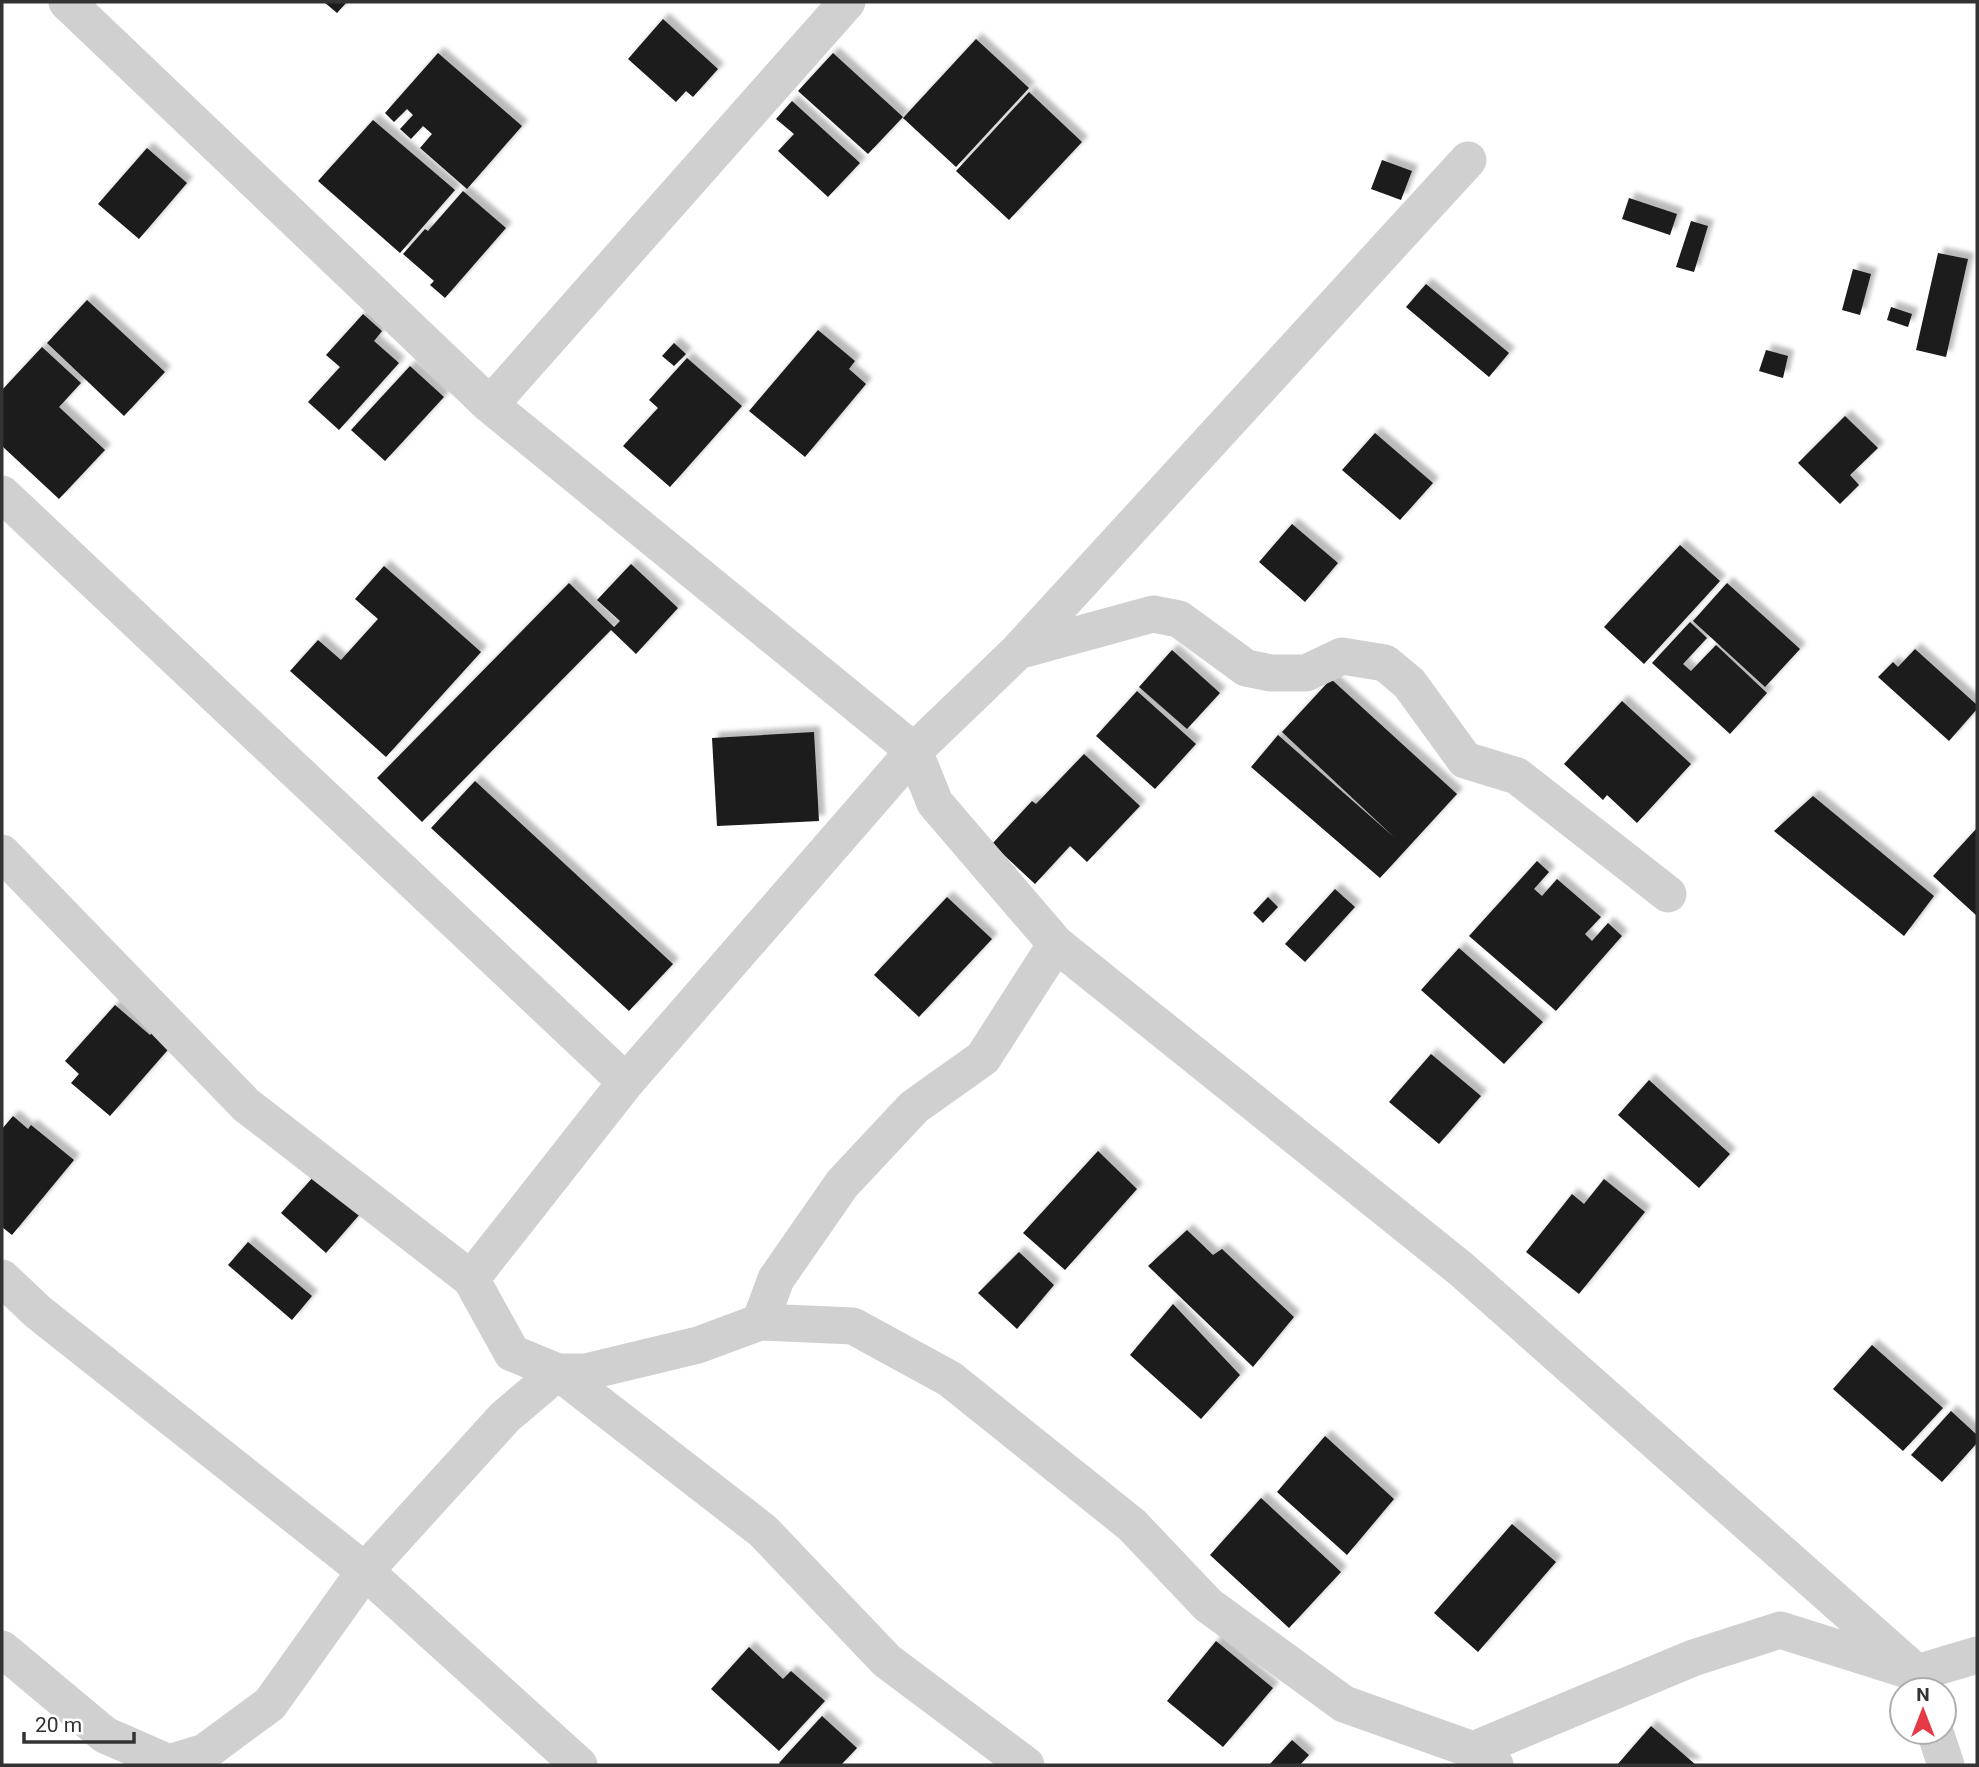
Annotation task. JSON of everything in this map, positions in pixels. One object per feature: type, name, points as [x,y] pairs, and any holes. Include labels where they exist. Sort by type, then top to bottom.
[{"type":"street","points":[[67,2],[490,405],[914,751],[935,803],[1056,944],[1461,1269],[1913,1676]]},
{"type":"street","points":[[490,405],[846,2]]},
{"type":"street","points":[[471,1279],[626,1082],[914,751],[1018,651],[1468,160]]},
{"type":"street","points":[[2,494],[626,1082]]},
{"type":"street","points":[[1018,651],[1153,614],[1179,619],[1246,668],[1270,673],[1306,673],[1342,656],[1385,663],[1409,683],[1465,760],[1517,776],[1668,894]]},
{"type":"street","points":[[2,853],[246,1105],[471,1279],[512,1353],[558,1372],[763,1531],[887,1661],[1026,1765]]},
{"type":"street","points":[[760,1322],[776,1279],[842,1184],[914,1107],[983,1058],[1056,944]]},
{"type":"street","points":[[2,1278],[38,1312],[365,1570],[579,1765]]},
{"type":"street","points":[[2,1649],[105,1735],[169,1763],[205,1752],[270,1704],[365,1570],[505,1417],[558,1372],[586,1372],[698,1345],[760,1322],[853,1326],[950,1380],[1132,1525],[1208,1605],[1344,1704],[1484,1758],[1693,1658],[1780,1630],[1905,1676]]},
{"type":"street","points":[[1930,1676],[1977,1655]]},
{"type":"street","points":[[1940,1746],[1946,1765]]},
{"type":"building","points":[[324,2],[347,2],[337,13]]},
{"type":"building","points":[[663,19],[718,69],[693,97],[686,91],[676,102],[628,59]]},
{"type":"building","points":[[976,39],[1029,88],[956,167],[903,118]]},
{"type":"building","points":[[438,53],[522,126],[467,189],[420,148],[432,134],[423,126],[411,139],[400,129],[413,115],[407,109],[394,122],[385,113]]},
{"type":"building","points":[[833,53],[903,117],[868,154],[798,91]]},
{"type":"building","points":[[1029,92],[1082,142],[1009,220],[956,171]]},
{"type":"building","points":[[792,101],[860,163],[828,197],[778,151],[794,134],[776,119]]},
{"type":"building","points":[[373,120],[455,190],[400,253],[318,181]]},
{"type":"building","points":[[147,148],[187,183],[139,239],[98,204]]},
{"type":"building","points":[[1382,160],[1412,171],[1401,200],[1371,189]]},
{"type":"building","points":[[463,191],[506,228],[445,298],[430,285],[434,281],[403,254],[425,229],[428,231]]},
{"type":"building","points":[[1629,198],[1677,214],[1670,235],[1622,219]]},
{"type":"building","points":[[1691,221],[1708,226],[1694,272],[1676,267]]},
{"type":"building","points":[[1938,253],[1968,259],[1946,357],[1916,350]]},
{"type":"building","points":[[1853,269],[1871,274],[1860,315],[1842,310]]},
{"type":"building","points":[[1426,284],[1509,353],[1489,377],[1406,307]]},
{"type":"building","points":[[87,300],[165,372],[124,416],[47,343]]},
{"type":"building","points":[[1891,307],[1912,314],[1908,327],[1887,320]]},
{"type":"building","points":[[363,314],[382,331],[374,341],[399,363],[339,430],[308,402],[340,367],[326,355]]},
{"type":"building","points":[[818,330],[855,361],[849,369],[866,384],[805,457],[749,411]]},
{"type":"building","points":[[674,343],[686,354],[674,366],[662,356]]},
{"type":"building","points":[[42,347],[81,383],[59,407],[105,450],[59,499],[2,446],[2,390]]},
{"type":"building","points":[[1766,350],[1788,356],[1783,378],[1759,371]]},
{"type":"building","points":[[687,358],[742,406],[670,487],[623,446],[658,408],[649,400]]},
{"type":"building","points":[[410,366],[444,397],[385,461],[351,430]]},
{"type":"building","points":[[1845,416],[1878,448],[1850,475],[1859,485],[1840,504],[1798,463]]},
{"type":"building","points":[[1375,433],[1433,483],[1400,520],[1342,470]]},
{"type":"building","points":[[1292,524],[1338,563],[1305,602],[1259,562]]},
{"type":"building","points":[[1680,545],[1720,581],[1644,664],[1604,627]]},
{"type":"building","points":[[631,564],[678,608],[636,654],[611,630],[422,822],[377,778],[569,583],[614,627],[620,621],[597,600]]},
{"type":"building","points":[[384,566],[481,652],[386,757],[290,671],[318,640],[341,660],[378,619],[355,599]]},
{"type":"building","points":[[1727,583],[1800,649],[1765,687],[1693,621]]},
{"type":"building","points":[[1690,622],[1707,638],[1683,664],[1691,671],[1716,645],[1767,693],[1730,734],[1652,663]]},
{"type":"building","points":[[1915,649],[1977,705],[1977,709],[1949,741],[1878,677],[1893,662],[1898,667]]},
{"type":"building","points":[[1172,650],[1220,693],[1187,729],[1139,687]]},
{"type":"building","points":[[1331,679],[1457,794],[1380,878],[1251,767],[1278,735],[1395,838],[1282,732]]},
{"type":"building","points":[[1137,691],[1196,744],[1155,789],[1096,736]]},
{"type":"building","points":[[1622,701],[1691,764],[1637,823],[1607,795],[1603,800],[1564,764]]},
{"type":"building","points":[[814,732],[819,821],[717,826],[712,738]]},
{"type":"building","points":[[1084,754],[1140,806],[1087,862],[1070,846],[1035,884],[992,844],[1032,801],[1036,804]]},
{"type":"building","points":[[475,781],[673,964],[629,1011],[431,828]]},
{"type":"building","points":[[1813,796],[1934,896],[1904,936],[1774,831]]},
{"type":"building","points":[[1977,828],[1977,916],[1933,876]]},
{"type":"building","points":[[1537,861],[1549,872],[1534,889],[1542,896],[1557,879],[1601,917],[1585,934],[1592,941],[1608,923],[1622,936],[1556,1011],[1469,936]]},
{"type":"building","points":[[1335,889],[1355,907],[1305,962],[1285,944]]},
{"type":"building","points":[[947,897],[992,939],[919,1017],[874,975]]},
{"type":"building","points":[[1268,897],[1278,907],[1263,923],[1253,913]]},
{"type":"building","points":[[1459,948],[1543,1022],[1504,1064],[1421,990]]},
{"type":"building","points":[[115,1005],[150,1035],[156,1029],[173,1044],[110,1116],[71,1083],[79,1074],[65,1061]]},
{"type":"building","points":[[1431,1054],[1481,1096],[1439,1144],[1389,1102]]},
{"type":"building","points":[[1649,1080],[1730,1154],[1699,1188],[1618,1115]]},
{"type":"building","points":[[13,1116],[28,1129],[31,1125],[74,1160],[12,1235],[2,1227],[2,1129]]},
{"type":"building","points":[[1098,1151],[1137,1189],[1065,1270],[1023,1233]]},
{"type":"building","points":[[315,1175],[360,1214],[326,1253],[281,1213]]},
{"type":"building","points":[[1604,1179],[1645,1212],[1579,1294],[1526,1252],[1572,1194],[1584,1204]]},
{"type":"building","points":[[1187,1230],[1213,1255],[1222,1249],[1294,1317],[1253,1367],[1148,1266]]},
{"type":"building","points":[[248,1242],[312,1296],[292,1320],[228,1265]]},
{"type":"building","points":[[1019,1252],[1054,1285],[1017,1329],[978,1293]]},
{"type":"building","points":[[1173,1304],[1240,1375],[1201,1419],[1130,1355]]},
{"type":"building","points":[[1872,1345],[1943,1408],[1903,1451],[1833,1389]]},
{"type":"building","points":[[1951,1411],[1977,1435],[1977,1443],[1942,1482],[1911,1455]]},
{"type":"building","points":[[1325,1436],[1394,1499],[1347,1555],[1277,1492]]},
{"type":"building","points":[[1261,1498],[1341,1572],[1289,1628],[1210,1555]]},
{"type":"building","points":[[1512,1524],[1556,1562],[1478,1652],[1434,1613]]},
{"type":"building","points":[[1216,1641],[1273,1688],[1223,1747],[1167,1701]]},
{"type":"building","points":[[749,1647],[783,1679],[791,1671],[825,1701],[779,1751],[711,1689]]},
{"type":"building","points":[[822,1716],[857,1748],[841,1765],[781,1765],[779,1763]]},
{"type":"building","points":[[1651,1726],[1696,1765],[1617,1765]]},
{"type":"building","points":[[1292,1740],[1309,1755],[1300,1765],[1269,1765]]}]
